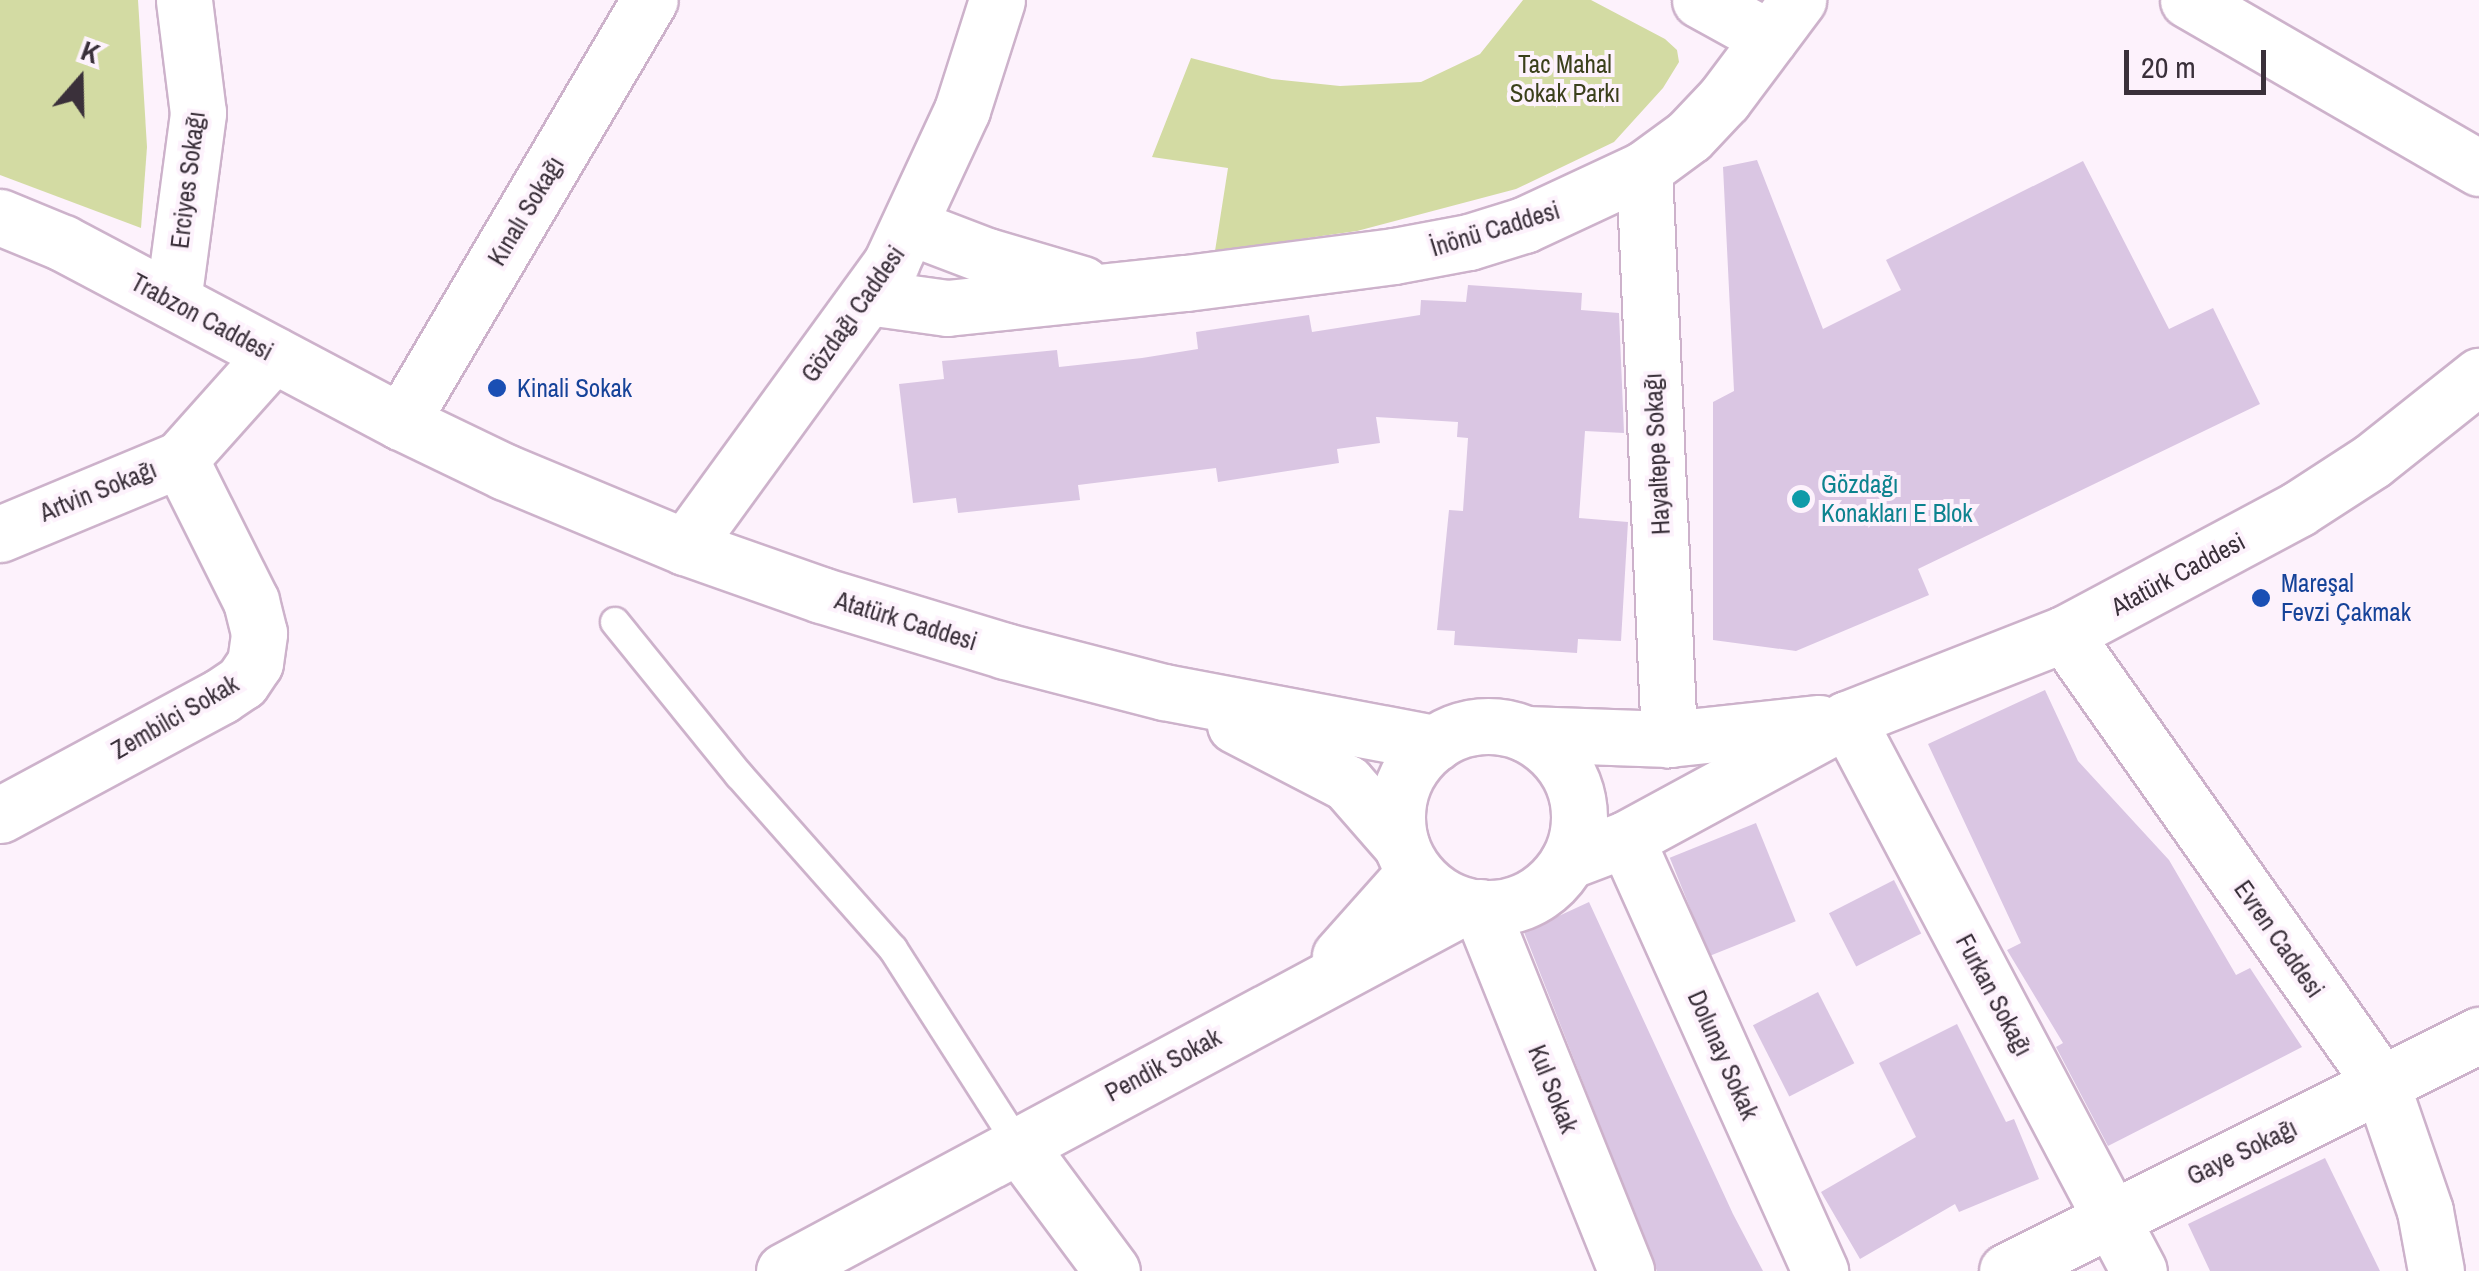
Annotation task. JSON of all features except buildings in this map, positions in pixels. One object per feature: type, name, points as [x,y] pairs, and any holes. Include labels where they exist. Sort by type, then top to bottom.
[{"type":"street","name":"Erciyes Sokağı","points":[[173,300],[198,113],[184,0]]},
{"type":"street","name":"Kınalı Sokağı","points":[[401,422],[650,0]]},
{"type":"street","name":"Gözdağı Caddesi","points":[[684,547],[868,297],[911,227],[962,110],[997,0]]},
{"type":"street","points":[[1700,0],[1783,19]]},
{"type":"street","points":[[2188,0],[2479,168]]},
{"type":"street","name":"İnönü Caddesi","points":[[868,297],[947,308],[1394,256],[1469,242],[1576,204],[1644,169],[1689,136],[1724,99],[1783,19]]},
{"type":"street","name":"Hayaltepe Sokağı","points":[[1644,169],[1669,739]]},
{"type":"street","name":"Trabzon Caddesi","points":[[0,217],[173,300],[401,422]]},
{"type":"street","points":[[911,227],[987,256],[1109,291]]},
{"type":"street","name":"Artvin Sokağı","points":[[0,534],[180,459],[273,354]]},
{"type":"street","name":"Atatürk Caddesi","points":[[1568,861],[1626,839],[1847,720],[2064,634],[2298,510],[2372,461],[2479,376]]},
{"type":"street","name":"Atatürk Caddesi","points":[[401,422],[522,480],[684,547],[986,645],[1164,692],[1435,743]]},
{"type":"street","name":"Zembilci Sokak","points":[[0,814],[220,696],[242,682],[254,663],[259,633],[251,602],[180,459]]},
{"type":"street","name":"Evren Caddesi","points":[[2064,634],[2381,1083],[2425,1212],[2436,1271]]},
{"type":"street","points":[[1164,692],[1290,750],[1347,783],[1408,859],[1436,893],[1472,907],[1524,902],[1550,885],[1568,861],[1578,832],[1579,808],[1573,786],[1546,747],[1526,734],[1479,727],[1435,743],[1418,758],[1402,785],[1396,815],[1408,859]]},
{"type":"street","name":"Atatürk Caddesi","points":[[1526,734],[1669,739],[1847,720]]},
{"type":"street","name":"Furkan Sokağı","points":[[1847,720],[2139,1271]]},
{"type":"street","name":"Dolunay Sokak","points":[[1626,839],[1820,1271]]},
{"type":"street","name":"Pendik Sokak","points":[[1310,986],[1408,859]]},
{"type":"street","name":"Pendik Sokak","points":[[784,1271],[1310,986],[1472,907]]},
{"type":"street","name":"Kul Sokak","points":[[1472,907],[1626,1271]]},
{"type":"street","name":"Gaye Sokağı","points":[[2007,1271],[2479,1035]]},
{"type":"street","points":[[1017,1143],[1112,1271]]},
{"type":"lane","points":[[615,622],[739,775],[893,950],[1017,1143]]},
{"type":"green space","points":[[0,0],[138,0],[147,147],[141,228],[0,175]]},
{"type":"green space","name":"Tac Mahal Sokak Parkı","points":[[1523,0],[1591,0],[1665,39],[1677,50],[1679,62],[1663,88],[1614,142],[1516,189],[1357,231],[1215,251],[1228,168],[1152,157],[1191,58],[1272,79],[1340,86],[1421,82],[1480,54]]},
{"type":"place","name":"Kinali Sokak","points":[[497,388]]},
{"type":"place","name":"Gözdağı Konakları E Blok","points":[[1801,499]]},
{"type":"place","name":"Mareşal Fevzi̇ Çakmak","points":[[2261,598]]}]
